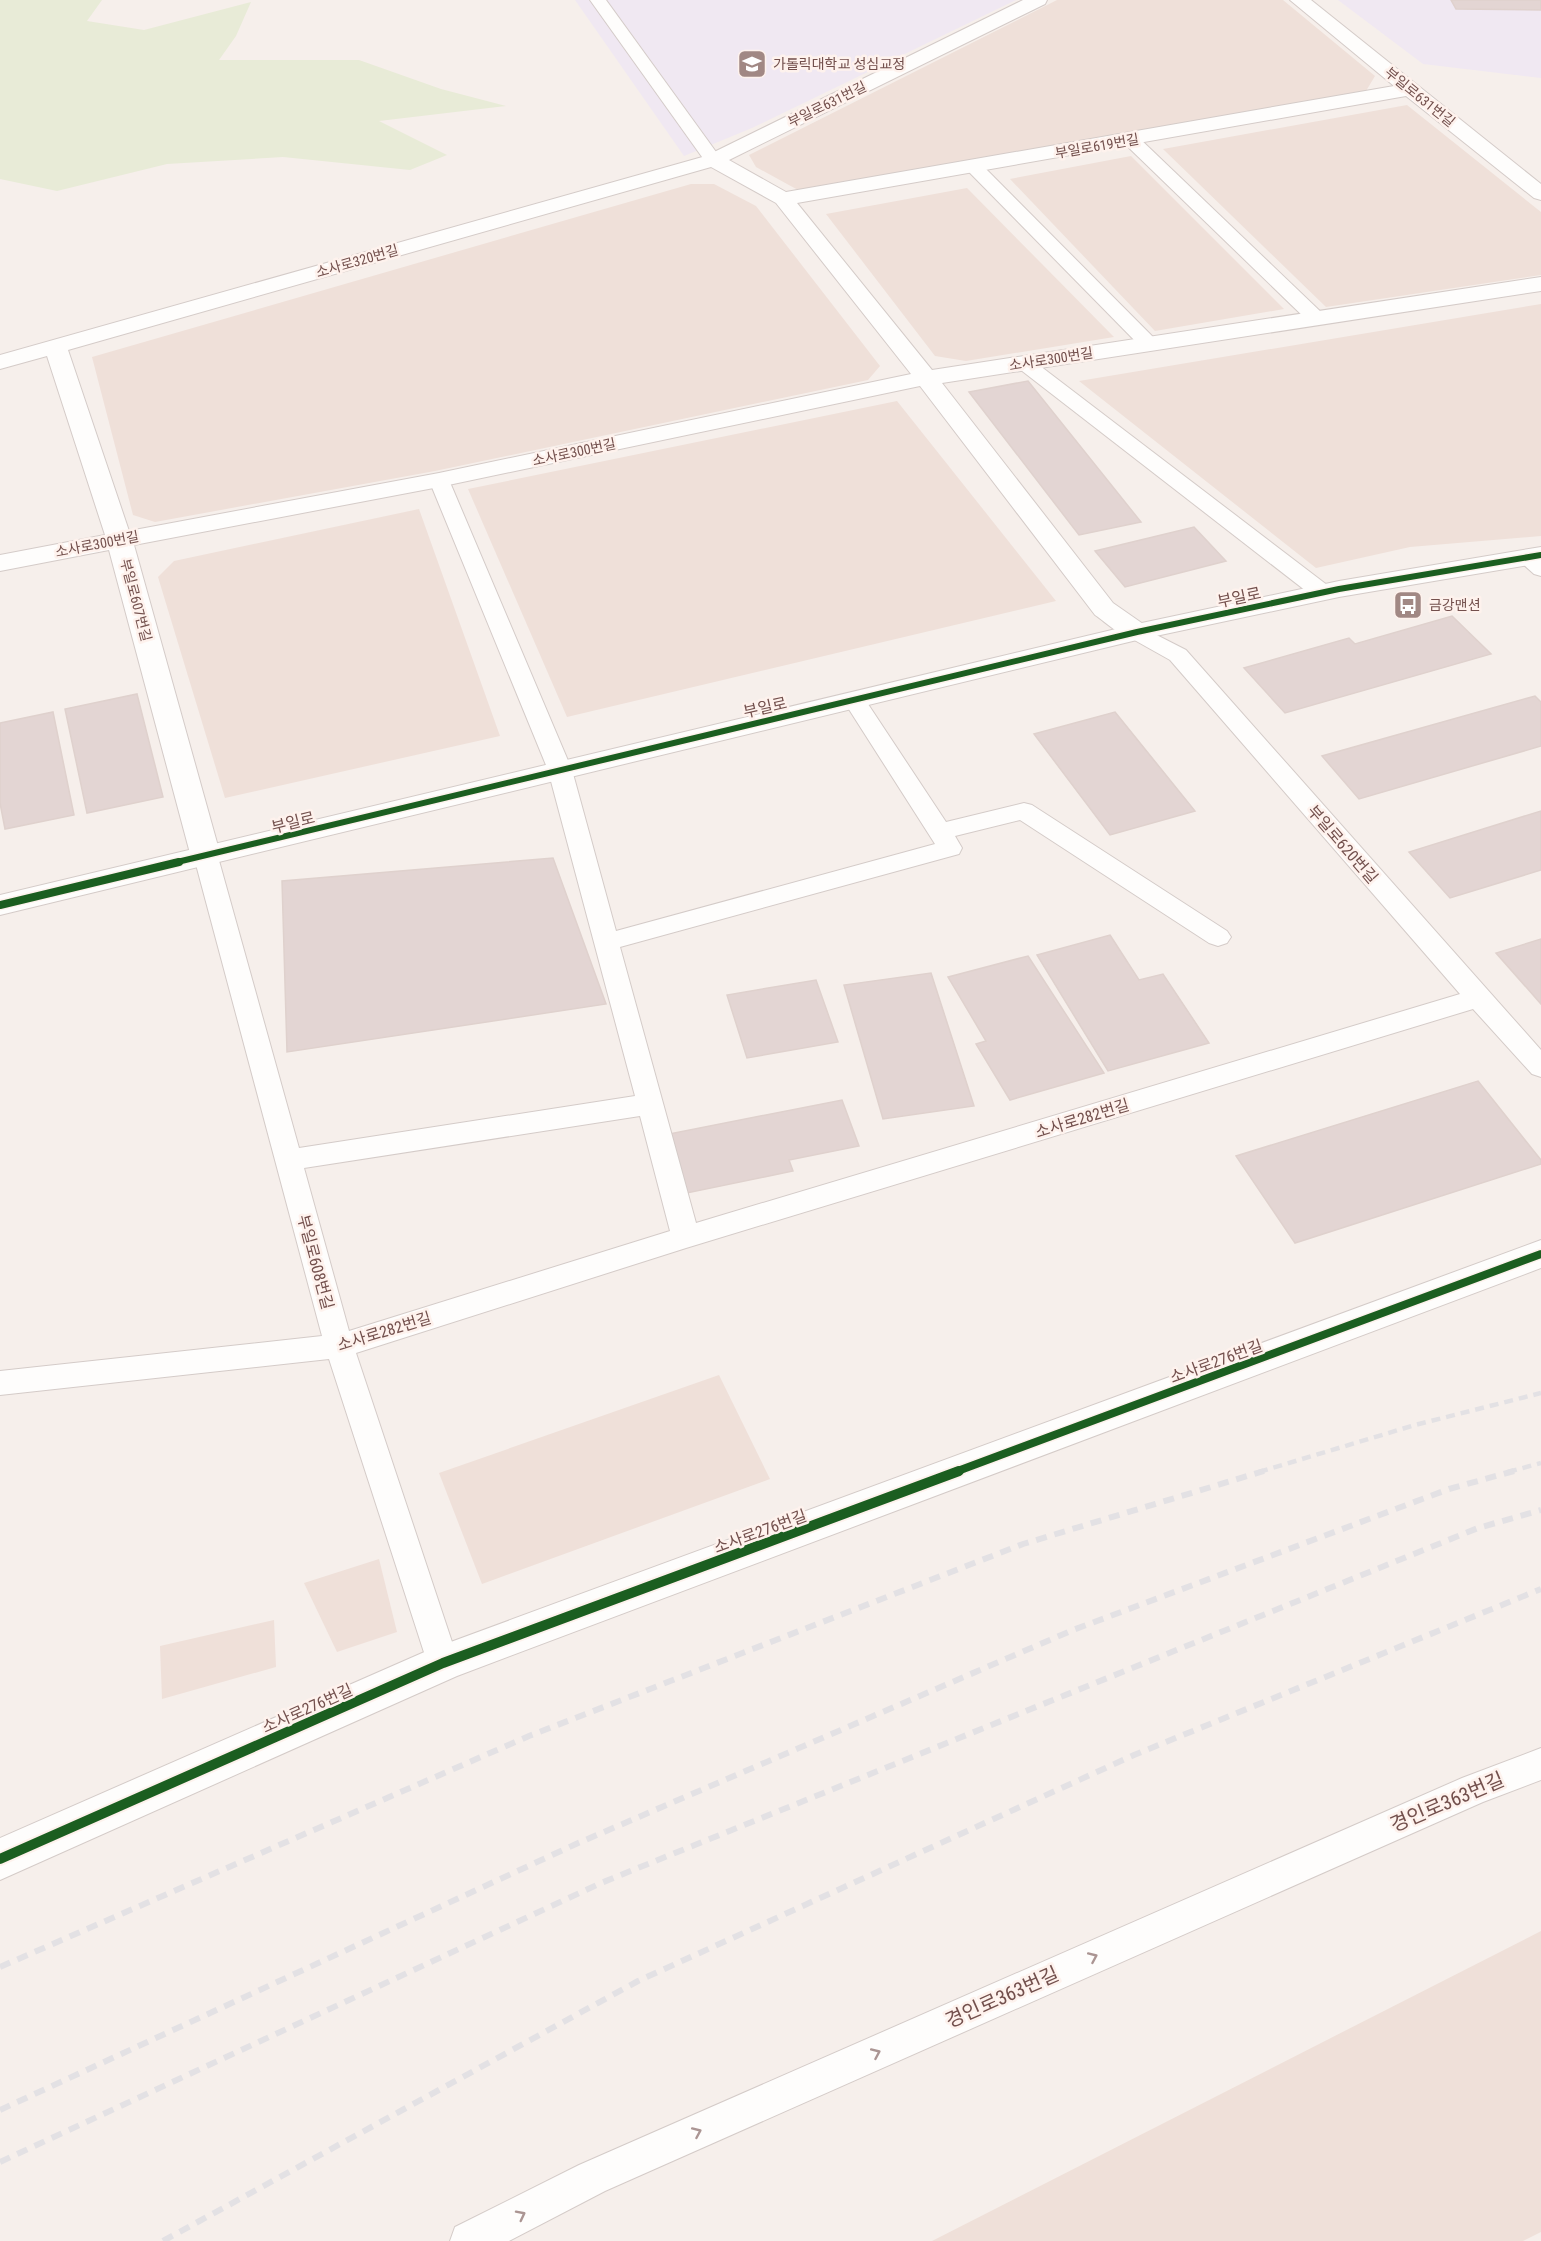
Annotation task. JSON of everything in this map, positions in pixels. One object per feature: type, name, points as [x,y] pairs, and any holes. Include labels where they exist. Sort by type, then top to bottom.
[{"type":"street","name":"부일로631번길","points":[[713,160],[1038,0]]},
{"type":"street","name":"부일로631번길","points":[[1299,0],[1541,194]]},
{"type":"street","name":"부일로619번길","points":[[783,200],[1410,90]]},
{"type":"street","points":[[713,160],[783,200],[926,378],[1104,609],[1137,633]]},
{"type":"street","name":"소사로320번길","points":[[0,362],[713,160]]},
{"type":"street","name":"소사로300번길","points":[[0,563],[439,480],[926,378],[1541,284]]},
{"type":"street","name":"부일로607번길","points":[[55,345],[119,539],[206,857]]},
{"type":"street","name":"부일로","points":[[0,905],[1137,633],[1323,593],[1536,561]]},
{"type":"street","name":"소사로276번길","points":[[0,1859],[443,1663],[1541,1254]]},
{"type":"lane","points":[[598,0],[713,160]]},
{"type":"lane","points":[[1131,140],[1316,318]]},
{"type":"lane","points":[[974,167],[1149,344]]},
{"type":"lane","points":[[1024,363],[1323,593]]},
{"type":"lane","points":[[439,480],[560,771],[686,1237]]},
{"type":"lane","name":"부일로620번길","points":[[1137,633],[1178,655],[1541,1067]]},
{"type":"lane","points":[[606,942],[950,848],[854,700]]},
{"type":"lane","points":[[939,832],[1024,811],[1218,937]]},
{"type":"lane","name":"부일로608번길","points":[[206,857],[339,1346],[443,1663]]},
{"type":"lane","name":"소사로282번길","points":[[0,1383],[339,1346],[686,1237],[1478,998]]},
{"type":"lane","points":[[289,1160],[650,1104]]},
{"type":"lane","name":"경인로363번길","points":[[469,2241],[592,2178],[1474,1789],[1541,1764]]},
{"type":"shaded area","name":"가톨릭대학교 성심교정","points":[[575,0],[1016,0],[752,128],[684,156]]},
{"type":"shaded area","points":[[1057,0],[1283,0],[1375,76],[1366,91],[798,190],[756,167],[749,155]]},
{"type":"shaded area","points":[[1338,0],[1541,0],[1541,78],[1423,64]]},
{"type":"shaded area","points":[[1407,105],[1541,212],[1541,275],[1326,307],[1163,149]]},
{"type":"shaded area","points":[[1131,156],[1284,309],[1155,331],[1010,179]]},
{"type":"shaded area","points":[[691,184],[714,184],[756,206],[880,366],[868,380],[435,471],[155,522],[133,515],[92,357]]},
{"type":"shaded area","points":[[967,188],[1114,337],[966,361],[935,356],[826,214]]},
{"type":"shaded area","points":[[1541,304],[1541,536],[1410,547],[1316,568],[1079,381]]},
{"type":"shaded area","points":[[897,401],[1056,601],[567,717],[468,489]]},
{"type":"shaded area","points":[[419,509],[500,736],[225,798],[158,577],[174,561]]},
{"type":"shaded area","points":[[719,1375],[770,1479],[482,1584],[439,1473]]},
{"type":"shaded area","points":[[379,1559],[397,1632],[337,1652],[304,1583]]},
{"type":"shaded area","points":[[274,1620],[276,1667],[162,1699],[160,1646]]},
{"type":"shaded area","points":[[1541,1931],[1541,2232],[1523,2241],[932,2241]]},
{"type":"green space","points":[[0,0],[102,0],[87,21],[144,30],[251,2],[236,36],[219,60],[359,60],[441,89],[506,106],[379,121],[447,155],[410,170],[283,157],[167,164],[57,191],[0,179]]},
{"type":"building","points":[[1451,0],[1541,0],[1541,10],[1456,9]]},
{"type":"building","points":[[1028,381],[1141,522],[1079,535],[969,392]]},
{"type":"building","points":[[1194,527],[1226,561],[1125,587],[1095,551]]},
{"type":"building","points":[[1452,616],[1491,654],[1285,713],[1244,668],[1349,638],[1355,644]]},
{"type":"building","points":[[137,694],[163,797],[87,813],[65,709]]},
{"type":"building","points":[[1535,696],[1541,702],[1541,746],[1359,799],[1322,756]]},
{"type":"building","points":[[53,712],[74,815],[5,829],[0,803],[0,723]]},
{"type":"building","points":[[1115,712],[1195,811],[1110,835],[1034,734]]},
{"type":"building","points":[[1541,811],[1541,870],[1450,898],[1409,852]]},
{"type":"building","points":[[553,858],[606,1004],[287,1052],[282,881]]},
{"type":"building","points":[[1110,935],[1139,980],[1163,974],[1209,1043],[1108,1071],[1037,955]]},
{"type":"building","points":[[1541,939],[1541,1004],[1496,953]]},
{"type":"building","points":[[1028,956],[1104,1073],[1010,1100],[976,1044],[986,1041],[948,977]]},
{"type":"building","points":[[931,973],[974,1106],[883,1119],[844,985]]},
{"type":"building","points":[[816,980],[838,1042],[747,1058],[727,995]]},
{"type":"building","points":[[1478,1081],[1541,1160],[1541,1164],[1295,1243],[1236,1156]]},
{"type":"building","points":[[842,1100],[859,1146],[789,1160],[793,1171],[687,1193],[669,1134]]},
{"type":"railway","points":[[1259,1472],[1415,1425],[1541,1393]]},
{"type":"railway","points":[[1508,1472],[1541,1463]]},
{"type":"railway","points":[[0,1967],[529,1736],[1023,1544],[1264,1471]]},
{"type":"railway","points":[[0,2110],[576,1844],[1073,1630],[1449,1489],[1514,1471]]},
{"type":"railway","points":[[0,2162],[601,1883],[1478,1528],[1541,1510]]},
{"type":"railway","points":[[163,2241],[638,1981],[1134,1755],[1541,1589]]},
{"type":"cycle path","points":[[0,905],[1137,632],[1339,589],[1541,555]]},
{"type":"cycle path","points":[[0,1859],[443,1663],[1541,1254]]},
{"type":"place","name":"가톨릭대학교 성심교정","points":[[752,64]]},
{"type":"place","name":"금강맨션","points":[[1408,605]]}]
